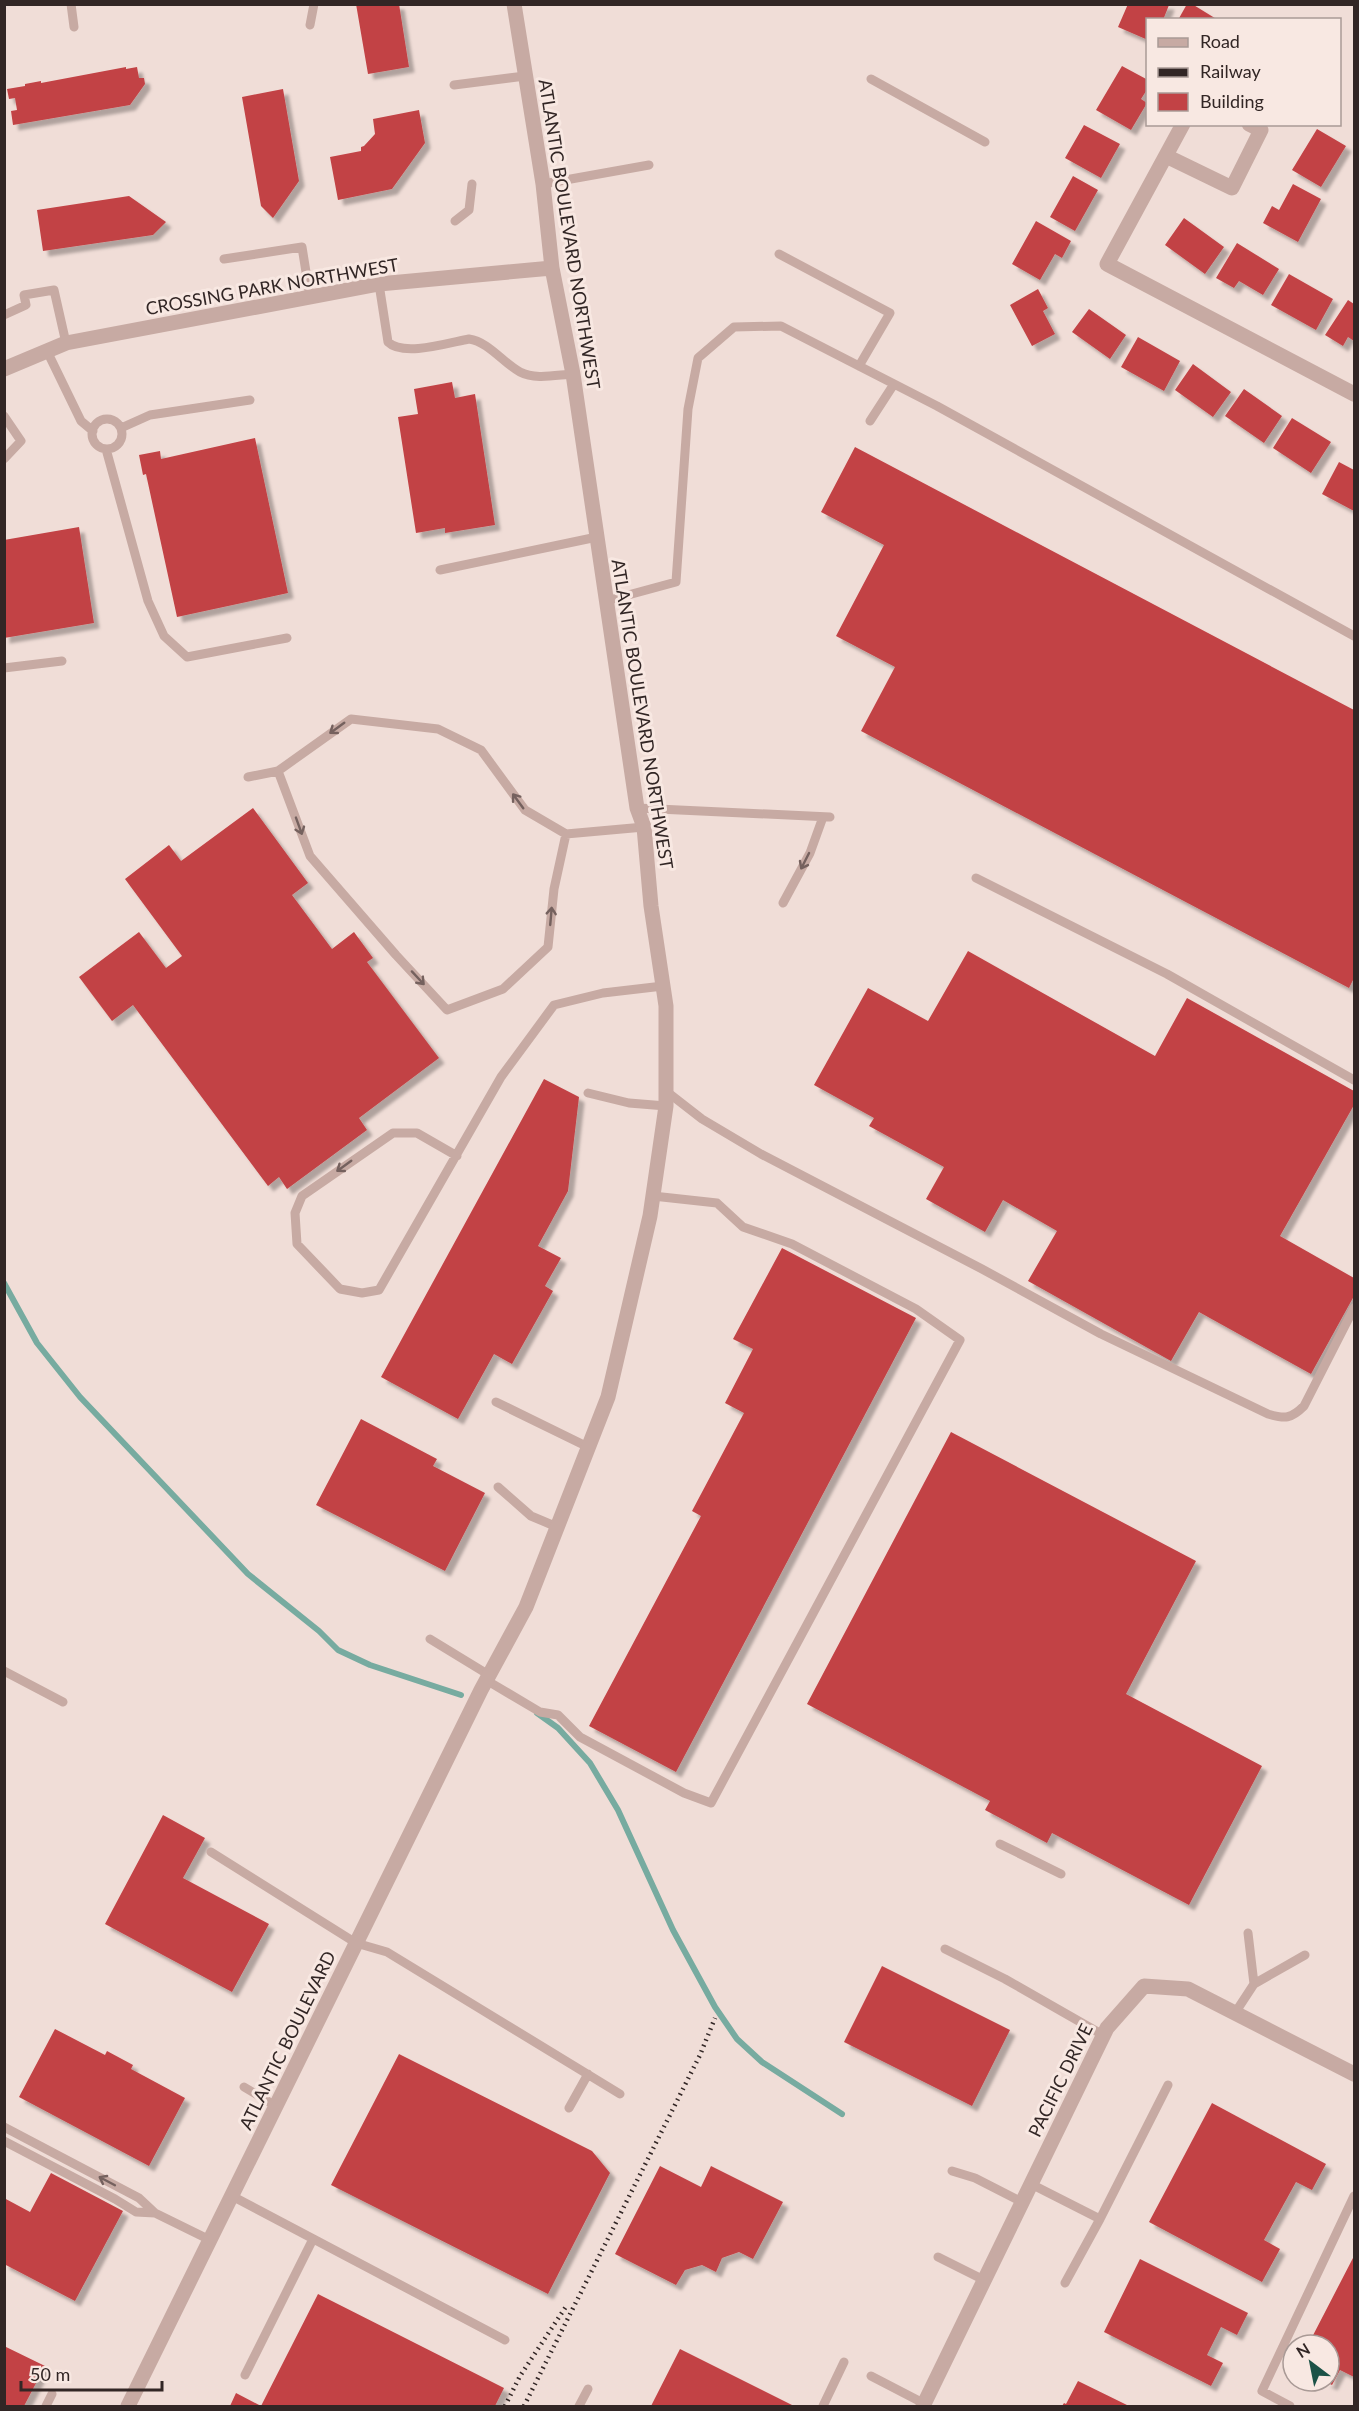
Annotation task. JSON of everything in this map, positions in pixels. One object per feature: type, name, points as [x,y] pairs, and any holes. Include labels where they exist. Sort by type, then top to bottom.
[{"type":"street","name":"ATLANTIC BOULEVARD NORTHWEST","points":[[485,1682],[526,1607],[608,1397],[650,1216],[666,1099],[666,1006],[651,906],[644,827],[637,808],[573,374],[552,268],[543,184],[514,4]]},
{"type":"street","points":[[1182,126],[1107,264],[1354,394]]},
{"type":"street","points":[[1166,156],[1232,188],[1261,130],[1253,126]]},
{"type":"street","name":"CROSSING PARK NORTHWEST","points":[[4,369],[66,343],[379,284],[552,268]]},
{"type":"street","name":"ATLANTIC BOULEVARD","points":[[128,2406],[485,1682]]},
{"type":"street","name":"PACIFIC DRIVE","points":[[924,2405],[1103,2035],[1144,1986],[1188,1989],[1354,2074]]},
{"type":"lane","points":[[71,4],[74,27]]},
{"type":"lane","points":[[310,26],[314,4]]},
{"type":"lane","points":[[454,85],[525,76]]},
{"type":"lane","points":[[871,79],[985,142]]},
{"type":"lane","points":[[543,184],[649,165]]},
{"type":"lane","points":[[455,221],[469,210],[471,184]]},
{"type":"lane","points":[[224,259],[302,247],[310,297]]},
{"type":"lane","points":[[779,254],[890,314],[859,366]]},
{"type":"lane","points":[[379,284],[388,342],[393,347],[405,350],[469,339],[479,341],[522,373],[536,376],[573,374]]},
{"type":"lane","points":[[4,315],[26,305],[24,295],[54,290],[66,343]]},
{"type":"lane","points":[[606,601],[676,582],[688,409],[698,358],[734,327],[781,326],[894,384],[1354,636]]},
{"type":"lane","points":[[47,351],[81,421],[93,431],[96,445],[106,449],[114,447],[120,441],[121,428],[115,421],[106,419],[98,423],[93,431]]},
{"type":"lane","points":[[870,421],[894,384]]},
{"type":"lane","points":[[121,428],[150,415],[250,400]]},
{"type":"lane","points":[[4,416],[21,441],[4,459]]},
{"type":"lane","points":[[106,449],[148,601],[164,636],[187,657],[287,638]]},
{"type":"lane","points":[[440,570],[597,537]]},
{"type":"lane","points":[[4,668],[62,661]]},
{"type":"lane","points":[[248,777],[278,771],[351,719],[438,729],[481,750],[525,810],[566,834],[644,827]]},
{"type":"lane","points":[[278,771],[310,856],[447,1010],[503,989],[548,947],[554,889],[566,834]]},
{"type":"lane","points":[[637,808],[827,817],[783,903]]},
{"type":"lane","points":[[976,878],[1167,974],[1354,1080]]},
{"type":"lane","points":[[457,1155],[417,1133],[393,1133],[302,1196],[295,1213],[297,1244],[340,1289],[362,1293],[379,1290],[457,1155],[501,1077],[554,1005],[603,993],[663,986]]},
{"type":"lane","points":[[588,1093],[630,1103],[666,1099],[761,1154],[1101,1334],[1268,1414],[1287,1419],[1304,1406],[1354,1308]]},
{"type":"lane","points":[[430,1639],[485,1682],[540,1712],[558,1715],[580,1737],[684,1793],[711,1803],[960,1340],[916,1308],[792,1244],[744,1227],[717,1203],[653,1196]]},
{"type":"lane","points":[[496,1402],[588,1447]]},
{"type":"lane","points":[[498,1487],[531,1516],[557,1527]]},
{"type":"lane","points":[[4,1671],[63,1702]]},
{"type":"lane","points":[[1000,1844],[1061,1874]]},
{"type":"lane","points":[[211,1852],[356,1943],[387,1952],[620,2094]]},
{"type":"lane","points":[[1248,1934],[1254,1984]]},
{"type":"lane","points":[[945,1949],[1005,1979],[1103,2035]]},
{"type":"lane","points":[[1235,2013],[1254,1984],[1305,1955]]},
{"type":"lane","points":[[569,2108],[588,2074]]},
{"type":"lane","points":[[1065,2283],[1168,2085]]},
{"type":"lane","points":[[244,2086],[276,2106]]},
{"type":"lane","points":[[4,2127],[139,2198],[155,2213],[210,2240]]},
{"type":"lane","points":[[4,2140],[136,2212],[155,2213]]},
{"type":"lane","points":[[952,2170],[975,2178],[1022,2202]]},
{"type":"lane","points":[[1031,2184],[1100,2219]]},
{"type":"lane","points":[[232,2196],[505,2340]]},
{"type":"lane","points":[[1290,2406],[1262,2391],[1354,2196]]},
{"type":"lane","points":[[245,2375],[313,2239]]},
{"type":"lane","points":[[938,2257],[984,2280]]},
{"type":"lane","points":[[822,2406],[844,2362]]},
{"type":"lane","points":[[871,2376],[924,2405]]},
{"type":"lane","points":[[579,2406],[588,2389]]},
{"type":"lane","points":[[46,2406],[52,2394]]},
{"type":"building","points":[[356,4],[399,4],[409,67],[368,74]]},
{"type":"building","points":[[1128,4],[1169,5],[1164,18],[1146,18],[1146,39],[1118,27]]},
{"type":"building","points":[[1187,4],[1192,4],[1215,18],[1179,18]]},
{"type":"building","points":[[1122,66],[1146,79],[1146,91],[1141,99],[1146,105],[1131,130],[1096,110]]},
{"type":"building","points":[[126,67],[126,69],[137,67],[139,78],[144,78],[145,84],[130,105],[13,125],[11,111],[17,110],[15,98],[9,99],[7,89]]},
{"type":"building","points":[[283,89],[299,181],[273,218],[261,206],[242,97]]},
{"type":"building","points":[[419,110],[425,143],[392,189],[338,200],[330,157],[361,151],[361,147],[375,134],[373,119]]},
{"type":"building","points":[[1084,125],[1120,144],[1101,178],[1065,158]]},
{"type":"building","points":[[1317,129],[1346,146],[1321,187],[1292,170]]},
{"type":"building","points":[[1073,176],[1098,190],[1075,231],[1050,217]]},
{"type":"building","points":[[1293,184],[1321,199],[1298,242],[1263,223],[1272,206],[1279,210]]},
{"type":"building","points":[[129,196],[166,222],[153,235],[43,251],[37,210]]},
{"type":"building","points":[[1184,218],[1224,247],[1205,274],[1165,245]]},
{"type":"building","points":[[1036,221],[1071,241],[1062,258],[1055,254],[1040,280],[1012,264]]},
{"type":"building","points":[[1237,243],[1279,269],[1263,295],[1239,281],[1234,288],[1216,278]]},
{"type":"building","points":[[1289,274],[1333,299],[1316,330],[1271,305]]},
{"type":"building","points":[[1038,289],[1048,308],[1043,311],[1055,334],[1032,346],[1010,305]]},
{"type":"building","points":[[1348,300],[1354,304],[1354,341],[1348,337],[1343,346],[1325,335]]},
{"type":"building","points":[[1089,309],[1126,335],[1110,359],[1072,332]]},
{"type":"building","points":[[1138,337],[1180,361],[1164,391],[1121,367]]},
{"type":"building","points":[[1193,364],[1231,392],[1213,417],[1175,390]]},
{"type":"building","points":[[452,382],[455,398],[475,394],[495,525],[445,533],[445,528],[416,533],[398,417],[418,414],[414,389]]},
{"type":"building","points":[[1244,389],[1282,416],[1264,443],[1225,416]]},
{"type":"building","points":[[1292,418],[1331,442],[1311,473],[1273,448]]},
{"type":"building","points":[[255,438],[288,593],[177,617],[146,474],[143,475],[139,455],[160,451],[161,459]]},
{"type":"building","points":[[855,447],[1354,710],[1354,978],[1349,988],[861,731],[895,667],[836,636],[884,545],[821,512]]},
{"type":"building","points":[[1339,462],[1354,470],[1354,511],[1322,494]]},
{"type":"building","points":[[79,527],[94,623],[4,638],[4,540]]},
{"type":"building","points":[[253,808],[308,883],[292,895],[332,949],[354,932],[373,958],[367,962],[439,1058],[359,1118],[367,1130],[287,1189],[279,1177],[268,1186],[133,1005],[112,1021],[79,977],[139,932],[166,968],[182,956],[125,879],[169,845],[181,861]]},
{"type":"building","points":[[968,951],[1155,1056],[1187,998],[1354,1091],[1354,1105],[1280,1236],[1354,1278],[1354,1296],[1311,1374],[1199,1312],[1171,1361],[1028,1281],[1057,1231],[1003,1200],[985,1232],[926,1199],[944,1167],[869,1126],[874,1118],[814,1085],[868,988],[928,1021]]},
{"type":"building","points":[[544,1079],[579,1097],[568,1191],[538,1246],[561,1258],[545,1286],[553,1291],[512,1364],[494,1354],[458,1419],[381,1377]]},
{"type":"building","points":[[782,1248],[916,1318],[676,1772],[589,1726],[701,1516],[692,1511],[744,1413],[725,1403],[753,1349],[733,1339]]},
{"type":"building","points":[[361,1419],[437,1459],[433,1466],[485,1493],[445,1571],[316,1505]]},
{"type":"building","points":[[951,1432],[1196,1561],[1126,1694],[1262,1766],[1189,1905],[1052,1833],[1047,1843],[985,1810],[990,1801],[807,1704]]},
{"type":"building","points":[[163,1815],[205,1838],[183,1878],[269,1924],[232,1992],[105,1924]]},
{"type":"building","points":[[882,1966],[1010,2030],[972,2106],[844,2042]]},
{"type":"building","points":[[55,2029],[105,2055],[107,2051],[133,2065],[131,2069],[185,2098],[149,2166],[19,2097]]},
{"type":"building","points":[[399,2054],[592,2151],[610,2173],[548,2294],[331,2185]]},
{"type":"building","points":[[1212,2103],[1326,2164],[1312,2190],[1296,2182],[1264,2240],[1280,2249],[1262,2282],[1149,2222]]},
{"type":"building","points":[[660,2166],[701,2187],[711,2166],[783,2202],[753,2259],[739,2252],[722,2258],[716,2272],[702,2265],[685,2270],[676,2285],[615,2254]]},
{"type":"building","points":[[51,2173],[123,2211],[75,2301],[4,2264],[4,2198],[30,2212]]},
{"type":"building","points":[[1354,2256],[1354,2377],[1341,2370],[1341,2333],[1314,2333]]},
{"type":"building","points":[[1140,2259],[1248,2313],[1237,2335],[1221,2327],[1207,2355],[1223,2363],[1211,2386],[1104,2332]]},
{"type":"building","points":[[318,2294],[504,2388],[495,2406],[261,2406]]},
{"type":"building","points":[[4,2346],[45,2366],[24,2406],[4,2406]]},
{"type":"building","points":[[680,2349],[792,2405],[651,2406]]},
{"type":"building","points":[[1078,2381],[1129,2406],[1062,2406],[1066,2404]]},
{"type":"building","points":[[236,2393],[261,2406],[230,2406]]},
{"type":"waterway","points":[[4,1283],[37,1343],[80,1397],[248,1574],[319,1631],[338,1650],[370,1665],[461,1695]]},
{"type":"waterway","points":[[537,1713],[558,1728],[590,1763],[618,1810],[673,1930],[715,2007],[737,2039],[762,2062],[842,2114]]},
{"type":"railway","points":[[524,2406],[700,2055],[715,2018]]},
{"type":"railway","points":[[505,2406],[520,2376],[567,2305]]}]
